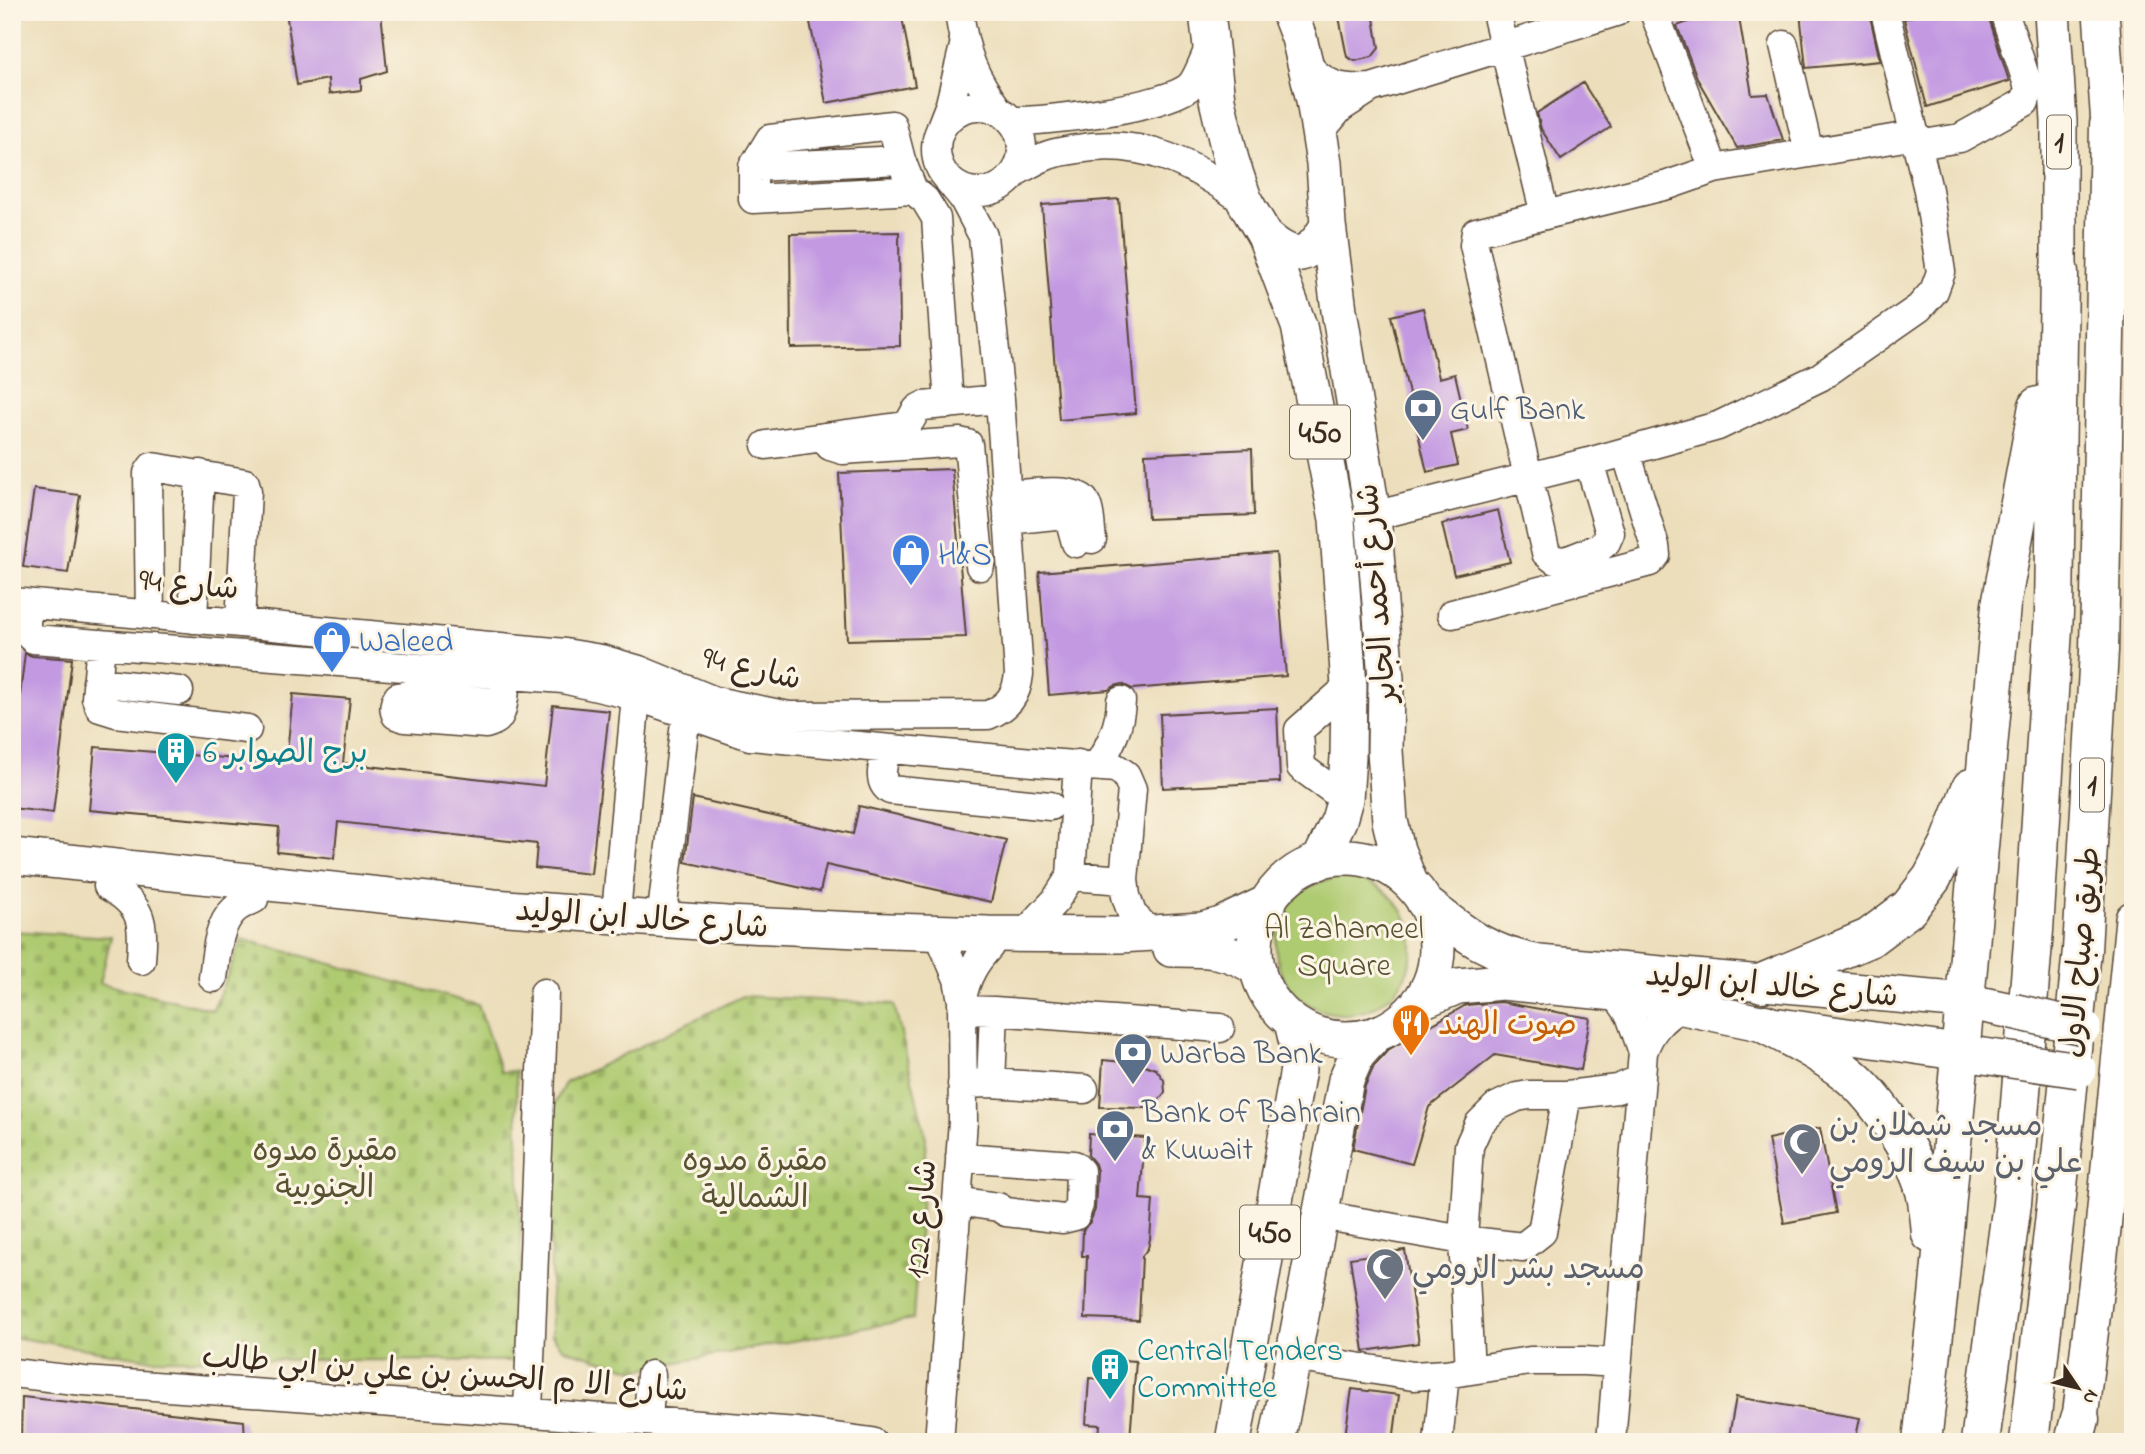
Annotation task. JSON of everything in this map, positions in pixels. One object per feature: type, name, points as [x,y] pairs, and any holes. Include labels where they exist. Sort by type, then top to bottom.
[{"type":"highway","name":"طريق صباح الاول","points":[[2029,1442],[2082,950],[2099,651],[2109,125]]},
{"type":"highway","points":[[1922,1442],[1938,1297],[2001,604],[2058,290]]},
{"type":"highway","name":"طريق صباح الاول","points":[[1980,1442],[2012,1203],[2034,930],[2054,613],[2058,290]]},
{"type":"highway","points":[[1762,983],[1869,938],[1909,908],[1932,878],[1950,843],[1988,740]]},
{"type":"highway","points":[[1765,1024],[1813,1049],[1850,1076],[1878,1105],[1902,1140],[1924,1189],[1938,1297]]},
{"type":"main road","name":"شارع أحمد الجابر","points":[[1289,12],[1305,63],[1319,133],[1339,310],[1373,516],[1386,678],[1385,751],[1390,821],[1397,850],[1417,892]]},
{"type":"main road","name":"1","points":[[2052,12],[2059,121],[2058,290]]},
{"type":"main road","name":"1","points":[[2101,12],[2109,125]]},
{"type":"main road","name":"شارع أحمد الجابر","points":[[1208,29],[1217,100],[1231,160],[1245,202],[1265,236],[1299,326],[1337,519],[1349,686],[1348,757],[1345,799],[1339,820],[1319,862]]},
{"type":"main road","points":[[2109,125],[2129,225],[2133,281]]},
{"type":"main road","points":[[1265,236],[1288,253],[1303,253],[1313,247],[1328,225]]},
{"type":"main road","points":[[1348,757],[1360,766],[1368,766],[1381,758],[1385,751]]},
{"type":"main road","name":"شارع خالد ابن الوليد","points":[[12,856],[430,901],[608,916],[791,927],[1024,934],[1151,933],[1202,930],[1221,925],[1269,902]]},
{"type":"main road","name":"450","points":[[1358,858],[1377,862],[1395,871],[1417,892],[1433,921],[1437,942],[1436,963],[1430,984],[1419,1002],[1407,1016],[1392,1027],[1358,1039],[1341,1039],[1307,1031],[1292,1022],[1270,998],[1258,969],[1258,928],[1269,902],[1282,884],[1299,871],[1319,862],[1358,858]]},
{"type":"main road","name":"شارع خالد ابن الوليد","points":[[12,876],[695,938],[989,947],[1213,949],[1241,958],[1258,969]]},
{"type":"main road","name":"شارع خالد ابن الوليد","points":[[1417,892],[1469,937],[1487,948],[1510,957],[1539,963],[1965,1001],[2128,1036]]},
{"type":"main road","name":"طريق صباح الاول","points":[[2077,1434],[2103,1229],[2126,1078],[2133,919]]},
{"type":"main road","name":"شارع خالد ابن الوليد","points":[[1419,1002],[1458,986],[1502,982],[1615,993],[1765,1024],[2126,1078]]},
{"type":"main road","name":"450","points":[[1233,1442],[1298,1069],[1297,1043],[1292,1022]]},
{"type":"main road","name":"450","points":[[1278,1442],[1346,1080],[1357,1055],[1375,1035]]},
{"type":"main road","points":[[1294,1090],[1308,1083],[1317,1086],[1329,1096],[1339,1117]]},
{"type":"main road","points":[[2103,1229],[2122,1176],[2133,1163]]},
{"type":"street","points":[[959,12],[964,46],[972,70],[984,91],[1021,140],[1021,161],[1014,175]]},
{"type":"street","points":[[1496,12],[1545,215]]},
{"type":"street","points":[[1305,63],[1318,78],[1335,86],[1371,88],[1616,12]]},
{"type":"street","points":[[1654,12],[1714,169]]},
{"type":"street","points":[[1373,516],[1589,462],[1717,426],[1820,377],[1919,308],[1934,291],[1941,272],[1917,140],[1885,12]]},
{"type":"street","points":[[1589,462],[1610,533],[1599,548],[1566,561],[1555,560],[1546,552],[1474,245],[1476,232],[1668,185],[1714,169],[1809,153],[1917,140],[1960,138],[2025,102],[2029,88],[2004,12]]},
{"type":"street","points":[[939,132],[954,114],[976,106],[988,107],[1005,116],[1052,120],[1168,99],[1191,86],[1208,29]]},
{"type":"street","points":[[1784,45],[1809,153]]},
{"type":"street","points":[[964,46],[950,104],[939,132],[936,153],[938,163],[949,181],[963,190],[980,193],[996,189],[1048,154],[1091,146],[1122,145],[1147,150],[1191,167],[1215,180],[1245,202]]},
{"type":"street","points":[[1319,133],[1340,108],[1371,88]]},
{"type":"street","points":[[913,190],[753,199],[753,167],[770,139],[892,125],[901,160],[913,190],[925,200],[936,218],[949,404]]},
{"type":"street","name":"شارع 94","points":[[983,236],[998,197],[1014,175]]},
{"type":"street","name":"شارع 94","points":[[20,603],[565,653],[601,659],[639,670],[715,701],[789,716],[988,715],[1000,710],[1010,701],[1018,687],[1019,674],[1000,399],[983,236],[963,198],[949,181]]},
{"type":"street","points":[[942,292],[988,288]]},
{"type":"street","points":[[766,445],[905,426],[919,407],[1000,399]]},
{"type":"street","points":[[824,437],[830,446],[843,450],[960,442],[968,444],[980,566]]},
{"type":"street","points":[[1452,614],[1650,562],[1656,555],[1655,545],[1626,452]]},
{"type":"street","points":[[150,615],[148,472],[152,467],[245,483],[247,491],[240,623]]},
{"type":"street","points":[[193,619],[200,474]]},
{"type":"street","points":[[1007,508],[1061,515],[1070,521],[1084,541]]},
{"type":"street","points":[[20,603],[26,629],[33,639],[563,679],[636,696],[750,736],[1116,768],[1126,775],[1132,789],[1124,880],[1128,906],[1132,914],[1151,933]]},
{"type":"street","points":[[291,658],[292,628]]},
{"type":"street","points":[[101,645],[96,698],[100,708],[116,713],[247,729]]},
{"type":"street","points":[[176,721],[182,650]]},
{"type":"street","points":[[503,703],[507,675]]},
{"type":"street","points":[[97,682],[179,691]]},
{"type":"street","points":[[1345,799],[1301,767],[1299,730],[1349,686]]},
{"type":"street","points":[[608,916],[617,902],[636,696]]},
{"type":"street","points":[[1024,934],[1047,910],[1071,876],[1088,765],[1110,747],[1117,729],[1116,701]]},
{"type":"street","points":[[672,920],[663,904],[686,714]]},
{"type":"street","points":[[886,749],[881,780],[890,790],[1050,806]]},
{"type":"street","points":[[1071,876],[1124,880]]},
{"type":"street","points":[[108,886],[124,895],[136,907],[141,918],[141,960]]},
{"type":"street","points":[[213,978],[216,948],[222,931],[234,910],[254,899]]},
{"type":"street","name":"شارع 122","points":[[939,1442],[957,1207],[962,1084],[962,1006],[958,979],[944,946]]},
{"type":"street","name":"شارع 122","points":[[962,1006],[968,975],[989,947]]},
{"type":"street","points":[[527,1412],[544,993]]},
{"type":"street","points":[[1615,993],[1630,1014],[1642,1065]]},
{"type":"street","points":[[962,1006],[994,1011],[1220,1028]]},
{"type":"street","points":[[1611,1442],[1642,1065],[1653,1030],[1661,1020],[1681,1007]]},
{"type":"street","points":[[991,1083],[994,1011]]},
{"type":"street","points":[[1438,1442],[1458,1372],[1469,1146],[1479,1124],[1496,1107],[1517,1097],[1617,1089],[1642,1065]]},
{"type":"street","points":[[962,1084],[991,1083],[1084,1089]]},
{"type":"street","points":[[1320,1214],[1463,1240],[1523,1247],[1542,1232],[1567,1095]]},
{"type":"street","points":[[957,1207],[994,1216],[1006,1212],[1063,1219],[1075,1216],[1079,1205],[1080,1171],[1074,1165],[960,1157]]},
{"type":"street","points":[[1293,1357],[1413,1376],[1530,1361],[1616,1363]]},
{"type":"street","name":"شارع الا م الحسن بن علي بن ابي طالب","points":[[12,1373],[84,1381],[527,1412],[597,1430],[648,1421],[872,1442]]},
{"type":"street","points":[[648,1421],[651,1375]]},
{"type":"green space","name":"Al Zahameel Square","points":[[1344,878],[1370,883],[1392,898],[1407,920],[1412,946],[1407,972],[1392,994],[1370,1009],[1344,1014],[1318,1009],[1296,994],[1281,972],[1276,946],[1281,920],[1296,898],[1318,883]]},
{"type":"green space","name":"مقبرة مدوه الجنوبية","points":[[12,931],[111,937],[100,983],[213,1010],[242,939],[478,1005],[501,1072],[516,1071],[524,1361],[148,1359],[12,1337]]},
{"type":"green space","name":"مقبرة مدوه الشمالية","points":[[743,996],[894,1004],[926,1138],[913,1319],[635,1370],[564,1349],[552,1335],[548,1117],[565,1083]]},
{"type":"building","points":[[286,12],[381,12],[387,71],[361,79],[361,90],[329,94],[328,79],[297,85]]},
{"type":"building","points":[[808,12],[901,12],[915,86],[826,103]]},
{"type":"building","points":[[1338,12],[1373,12],[1379,48],[1372,57],[1355,61],[1347,57]]},
{"type":"building","points":[[1714,12],[1738,12],[1752,95],[1768,94],[1783,140],[1737,148],[1698,80],[1677,26]]},
{"type":"building","points":[[1800,12],[1869,12],[1880,61],[1806,68]]},
{"type":"building","points":[[1926,12],[1987,12],[2009,81],[1927,107],[1904,19]]},
{"type":"building","points":[[1583,83],[1611,127],[1561,160],[1541,129],[1537,113]]},
{"type":"building","points":[[1119,199],[1136,413],[1059,420],[1042,205]]},
{"type":"building","points":[[899,232],[900,346],[791,348],[790,234]]},
{"type":"building","points":[[1423,308],[1439,378],[1455,374],[1468,430],[1451,434],[1458,465],[1427,472],[1391,316]]},
{"type":"building","points":[[1252,449],[1254,515],[1148,519],[1145,454]]},
{"type":"building","points":[[952,469],[966,637],[847,640],[839,473]]},
{"type":"building","points":[[34,489],[80,495],[68,573],[23,567]]},
{"type":"building","points":[[1498,510],[1510,562],[1454,575],[1442,524]]},
{"type":"building","points":[[1276,553],[1286,676],[1132,689],[1122,684],[1108,690],[1049,695],[1039,572]]},
{"type":"building","points":[[25,653],[72,659],[53,813],[12,808],[12,762]]},
{"type":"building","points":[[293,694],[350,699],[343,763],[544,786],[553,705],[609,711],[591,874],[535,868],[537,844],[338,822],[334,858],[277,852],[279,827],[89,810],[95,747],[286,763]]},
{"type":"building","points":[[1277,708],[1280,782],[1163,788],[1160,714]]},
{"type":"building","points":[[693,798],[853,834],[859,806],[1006,840],[991,902],[826,865],[820,892],[685,862]]},
{"type":"building","points":[[1501,1002],[1590,1018],[1581,1070],[1495,1055],[1429,1107],[1412,1164],[1353,1149],[1365,1086],[1374,1066],[1388,1050],[1466,1005]]},
{"type":"building","name":"Warba Bank","points":[[1103,1060],[1142,1064],[1156,1069],[1164,1080],[1165,1092],[1156,1104],[1145,1108],[1100,1107]]},
{"type":"building","name":"مسجد شملان بن علي بن سيف الرومي","points":[[1820,1128],[1836,1213],[1784,1223],[1768,1139]]},
{"type":"building","points":[[1089,1134],[1145,1138],[1140,1199],[1153,1200],[1150,1239],[1142,1256],[1139,1320],[1085,1318],[1087,1256],[1082,1256],[1083,1230],[1095,1210],[1097,1171],[1088,1155]]},
{"type":"building","name":"مسجد بشر الرومي","points":[[1405,1250],[1419,1343],[1364,1351],[1350,1258]]},
{"type":"building","name":"Central Tenders Committee","points":[[1104,1359],[1136,1361],[1130,1439],[1099,1437],[1100,1425],[1086,1424],[1089,1378],[1103,1379]]},
{"type":"building","points":[[1352,1389],[1399,1395],[1393,1442],[1344,1442]]},
{"type":"building","points":[[22,1397],[244,1421],[245,1442],[21,1442]]},
{"type":"building","points":[[1736,1397],[1860,1418],[1855,1442],[1728,1442]]},
{"type":"place","name":"Gulf Bank","points":[[1423,442]]},
{"type":"place","name":"H&S","points":[[911,587]]},
{"type":"place","name":"Waleed","points":[[332,674]]},
{"type":"place","name":"برج الصوابر 6","points":[[176,785]]},
{"type":"place","name":"صوت الهند","points":[[1411,1057]]},
{"type":"place","name":"Warba Bank","points":[[1133,1086]]},
{"type":"place","name":"Bank of Bahrain & Kuwait","points":[[1115,1163]]},
{"type":"place","name":"مسجد شملان بن علي بن سيف الرومي","points":[[1802,1176]]},
{"type":"place","name":"مسجد بشر الرومي","points":[[1385,1301]]},
{"type":"place","name":"Central Tenders Committee","points":[[1110,1401]]}]
